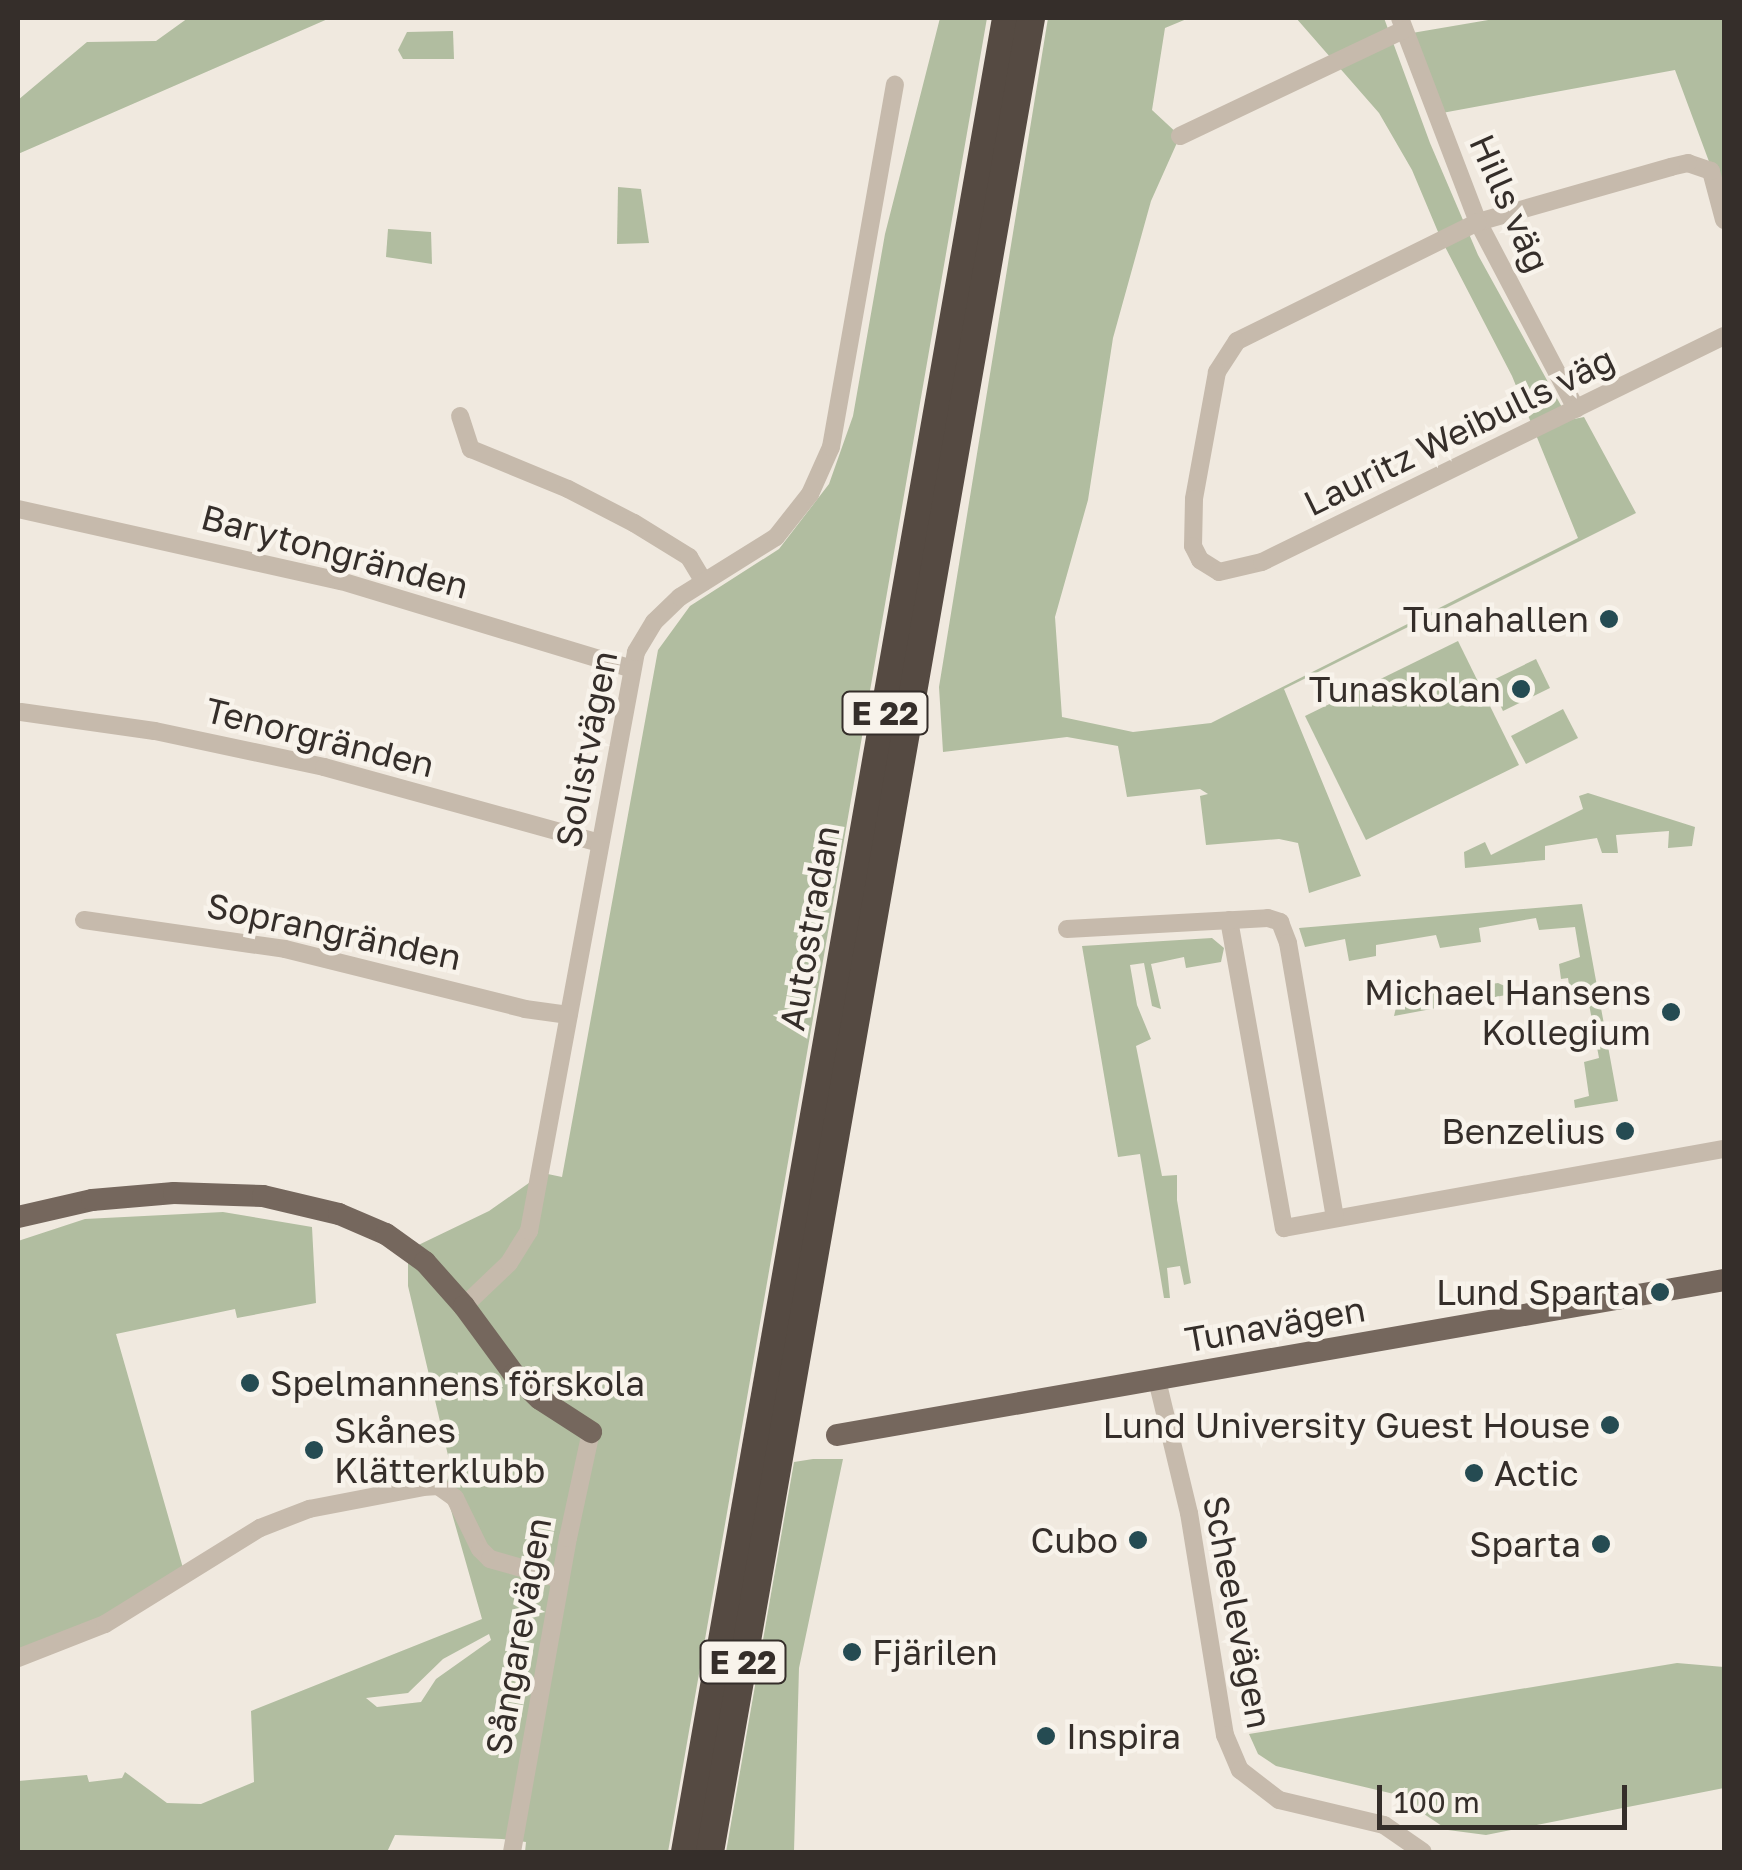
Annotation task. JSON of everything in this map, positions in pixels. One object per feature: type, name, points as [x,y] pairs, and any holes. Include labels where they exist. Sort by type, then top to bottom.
[{"type":"highway","name":"Autostradan","points":[[776,1407],[1006,18]]},
{"type":"highway","name":"Autostradan","points":[[685,1852],[764,1472],[1031,18]]},
{"type":"highway","name":"Autostradan","points":[[710,1852],[764,1472]]},
{"type":"main road","points":[[18,1217],[92,1200],[227,1193],[304,1204],[386,1234],[425,1262],[523,1383],[592,1432]]},
{"type":"main road","name":"Tunavägen","points":[[837,1435],[1724,1280]]},
{"type":"street","points":[[1180,136],[1401,24]]},
{"type":"street","name":"Hills väg","points":[[1401,24],[1478,222],[1576,410]]},
{"type":"street","name":"Solistvägen","points":[[464,1306],[508,1263],[529,1231],[632,669],[641,640],[654,622],[704,582],[776,537],[810,494],[831,447],[895,85]]},
{"type":"street","points":[[1478,222],[1688,163],[1711,172],[1724,220]]},
{"type":"street","name":"Lauritz Weibulls väg","points":[[1478,222],[1237,341],[1224,354],[1217,372],[1190,534],[1200,560],[1228,574],[1294,548],[1724,336]]},
{"type":"street","points":[[460,416],[472,449],[630,520],[689,557],[704,582]]},
{"type":"street","name":"Barytongränden","points":[[18,509],[341,580],[632,669]]},
{"type":"street","name":"Tenorgränden","points":[[22,712],[155,731],[324,767],[600,844]]},
{"type":"street","points":[[1067,929],[1274,918],[1280,922],[1288,943],[1334,1218]]},
{"type":"street","name":"Soprangränden","points":[[84,920],[285,950],[526,1009],[569,1015]]},
{"type":"street","points":[[1229,920],[1284,1228],[1724,1150]]},
{"type":"street","name":"Scheelevägen","points":[[1157,1380],[1188,1513],[1225,1735],[1240,1770],[1279,1800],[1384,1825],[1424,1852]]},
{"type":"street","name":"Sångarevägen","points":[[512,1852],[560,1579],[592,1432]]},
{"type":"street","points":[[18,1658],[105,1624],[260,1528],[309,1509],[423,1487],[438,1486],[455,1498],[480,1549],[490,1558],[560,1579]]},
{"type":"green space","points":[[188,18],[330,18],[18,154],[18,100],[87,42],[156,41]]},
{"type":"green space","points":[[940,18],[987,18],[668,1852],[525,1852],[526,1842],[395,1835],[387,1852],[18,1852],[18,1781],[87,1775],[89,1782],[122,1778],[125,1772],[167,1803],[201,1804],[254,1782],[251,1711],[482,1619],[445,1489],[451,1468],[408,1286],[408,1250],[489,1211],[543,1173],[562,1177],[658,650],[690,606],[779,549],[829,484],[853,416],[885,234]],"holes":[[[489,1634],[491,1640],[436,1679],[421,1702],[377,1707],[366,1698],[408,1693],[443,1659]]]},
{"type":"green space","points":[[1048,18],[1189,18],[1165,28],[1152,110],[1180,136],[1151,201],[1113,338],[1088,500],[1055,617],[1062,717],[1133,732],[1211,723],[1578,538],[1512,376],[1441,239],[1412,170],[1379,113],[1296,18],[1384,18],[1430,143],[1478,255],[1569,420],[1584,417],[1636,513],[1284,689],[1361,876],[1309,893],[1298,843],[1279,839],[1206,845],[1200,796],[1208,794],[1200,789],[1127,797],[1118,746],[1067,737],[943,752],[939,687]]},
{"type":"green space","points":[[1500,18],[1724,18],[1724,202],[1675,70],[1442,113],[1412,33]]},
{"type":"green space","points":[[453,31],[454,59],[403,59],[398,50],[407,32]]},
{"type":"green space","points":[[618,187],[641,189],[649,243],[617,244]]},
{"type":"green space","points":[[388,229],[431,232],[432,264],[386,257]]},
{"type":"green space","points":[[1458,641],[1519,765],[1366,840],[1305,716]]},
{"type":"green space","points":[[1536,659],[1550,688],[1503,711],[1489,682]]},
{"type":"green space","points":[[1563,709],[1578,738],[1526,764],[1511,736]]},
{"type":"green space","points":[[1588,793],[1695,827],[1692,846],[1668,848],[1669,831],[1616,835],[1618,853],[1602,853],[1597,838],[1545,846],[1545,860],[1465,868],[1464,852],[1485,842],[1491,855],[1583,809],[1579,796]]},
{"type":"green space","points":[[1582,904],[1618,1101],[1575,1108],[1574,1100],[1589,1096],[1584,1062],[1599,1058],[1589,1004],[1572,1005],[1568,978],[1561,979],[1559,964],[1580,957],[1575,927],[1539,930],[1536,918],[1479,928],[1481,942],[1440,948],[1436,935],[1376,945],[1376,956],[1349,961],[1345,939],[1305,947],[1299,928]]},
{"type":"green space","points":[[1212,938],[1224,948],[1221,962],[1186,968],[1184,957],[1151,964],[1161,1009],[1152,1006],[1144,963],[1130,965],[1137,1005],[1151,1039],[1136,1046],[1162,1176],[1177,1175],[1177,1200],[1191,1283],[1184,1285],[1180,1266],[1167,1268],[1170,1298],[1164,1298],[1140,1154],[1118,1157],[1082,946]]},
{"type":"green space","points":[[1498,983],[1507,987],[1506,995],[1394,1016],[1398,999]]},
{"type":"green space","points":[[223,1212],[312,1227],[316,1303],[237,1318],[235,1309],[116,1334],[185,1575],[18,1658],[18,1241],[85,1219]]},
{"type":"green space","points":[[843,1459],[799,1668],[794,1852],[726,1852],[794,1462]]},
{"type":"green space","points":[[1677,1663],[1724,1667],[1724,1788],[1486,1835],[1448,1830],[1394,1794],[1276,1766],[1258,1754],[1249,1734]]},
{"type":"place","name":"Tunahallen","points":[[1609,619]]},
{"type":"place","name":"Tunaskolan","points":[[1521,689]]},
{"type":"place","name":"Michael Hansens Kollegium","points":[[1671,1012]]},
{"type":"place","name":"Benzelius","points":[[1625,1131]]},
{"type":"place","name":"Lund Sparta","points":[[1660,1292]]},
{"type":"place","name":"Spelmannens förskola","points":[[250,1383]]},
{"type":"place","name":"Lund University Guest House","points":[[1610,1425]]},
{"type":"place","name":"Skånes Klätterklubb","points":[[314,1450]]},
{"type":"place","name":"Actic","points":[[1474,1473]]},
{"type":"place","name":"Cubo","points":[[1138,1540]]},
{"type":"place","name":"Sparta","points":[[1601,1544]]},
{"type":"place","name":"Fjärilen","points":[[852,1652]]},
{"type":"place","name":"Inspira","points":[[1046,1736]]}]
